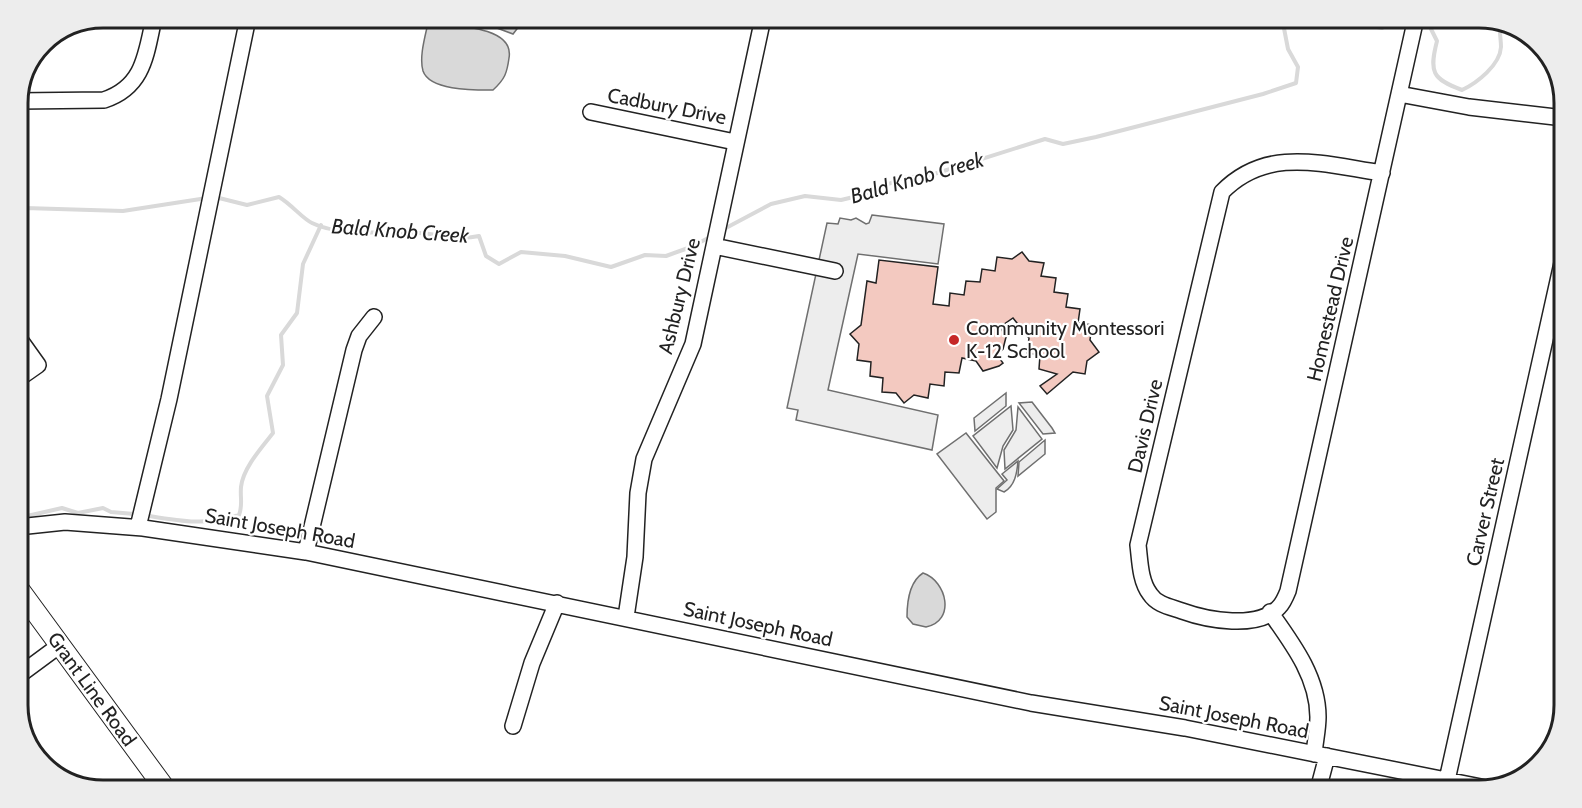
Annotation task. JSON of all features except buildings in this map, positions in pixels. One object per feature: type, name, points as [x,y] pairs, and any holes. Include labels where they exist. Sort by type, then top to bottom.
[{"type":"main road","name":"Grant Line Road","points":[[29,603],[159,780]]},
{"type":"street","points":[[29,101],[104,100],[118,96],[129,88],[137,76],[150,28]]},
{"type":"street","points":[[138,527],[169,399],[246,28]]},
{"type":"street","name":"Ashbury Drive","points":[[626,616],[635,557],[638,493],[644,459],[693,344],[761,28]]},
{"type":"street","name":"Homestead Drive","points":[[1274,610],[1288,591],[1292,575],[1414,28]]},
{"type":"street","points":[[1399,94],[1469,107],[1553,117]]},
{"type":"street","name":"Cadbury Drive","points":[[591,112],[735,142]]},
{"type":"street","name":"Davis Drive","points":[[1274,610],[1234,622],[1204,619],[1161,604],[1150,596],[1143,579],[1138,545],[1222,192],[1235,180],[1259,166],[1274,163],[1298,161],[1382,173]]},
{"type":"street","points":[[714,245],[835,271]]},
{"type":"street","name":"Carver Street","points":[[1447,780],[1553,302]]},
{"type":"street","points":[[306,552],[354,350],[359,336],[374,317]]},
{"type":"street","points":[[29,352],[38,365],[29,371]]},
{"type":"street","name":"Saint Joseph Road","points":[[29,526],[65,522],[138,527],[306,552],[626,616],[1030,703],[1185,728],[1447,780]]},
{"type":"street","points":[[513,726],[532,663],[557,603]]},
{"type":"street","points":[[1274,610],[1301,658],[1314,689],[1320,755],[1319,780]]},
{"type":"street","points":[[29,668],[60,645]]},
{"type":"shaded area","points":[[427,28],[472,28],[492,33],[502,39],[508,47],[509,58],[503,79],[493,90],[454,88],[443,86],[427,78],[423,71],[423,47]]},
{"type":"shaded area","points":[[497,28],[518,28],[513,34]]},
{"type":"shaded area","points":[[872,215],[944,224],[938,264],[858,254],[828,390],[938,415],[932,450],[796,420],[798,410],[787,408],[827,223],[838,224],[840,218],[851,220],[856,218],[866,224],[869,223]]},
{"type":"shaded area","points":[[1006,393],[1006,406],[975,431],[974,418]]},
{"type":"shaded area","points":[[1032,402],[1055,433],[1043,434],[1019,403]]},
{"type":"shaded area","points":[[1011,406],[1013,430],[1003,446],[997,468],[973,436]]},
{"type":"shaded area","points":[[1018,407],[1042,439],[1005,469],[1004,450],[1016,430]]},
{"type":"shaded area","points":[[966,433],[1004,481],[996,488],[996,512],[987,519],[937,454]]},
{"type":"shaded area","points":[[1045,440],[1045,454],[1018,476],[1019,462]]},
{"type":"shaded area","points":[[1018,461],[1011,486],[1004,492],[997,489],[1007,480],[1002,474]]},
{"type":"shaded area","points":[[923,573],[938,584],[945,601],[942,617],[926,627],[913,624],[907,617],[908,598],[912,587]]},
{"type":"waterway","name":"Bald Knob Creek","points":[[724,229],[771,204],[805,196],[841,200],[862,195],[903,178],[931,175],[1045,139],[1063,144],[1096,137],[1263,94],[1296,83],[1298,67],[1288,49],[1284,28]]},
{"type":"waterway","name":"Bald Knob Creek","points":[[1430,28],[1437,41],[1433,60],[1435,73],[1444,82],[1462,90],[1481,78],[1497,60],[1501,47],[1500,31]]},
{"type":"waterway","name":"Bald Knob Creek","points":[[219,198],[247,205],[279,197],[308,221],[336,230],[419,233],[456,238],[479,236],[486,256],[499,264],[521,252],[565,256],[611,267],[645,255],[666,256],[712,236]]},
{"type":"waterway","name":"Bald Knob Creek","points":[[29,208],[123,211],[207,198]]},
{"type":"waterway","points":[[150,516],[183,521],[206,521],[239,515],[242,480],[254,458],[273,433],[267,396],[283,365],[281,335],[297,313],[303,264],[321,225]]},
{"type":"waterway","points":[[29,516],[62,508],[78,513],[103,508],[111,512],[134,514]]},
{"type":"place","name":"Community Montessori K-12 School","points":[[954,340]]}]
